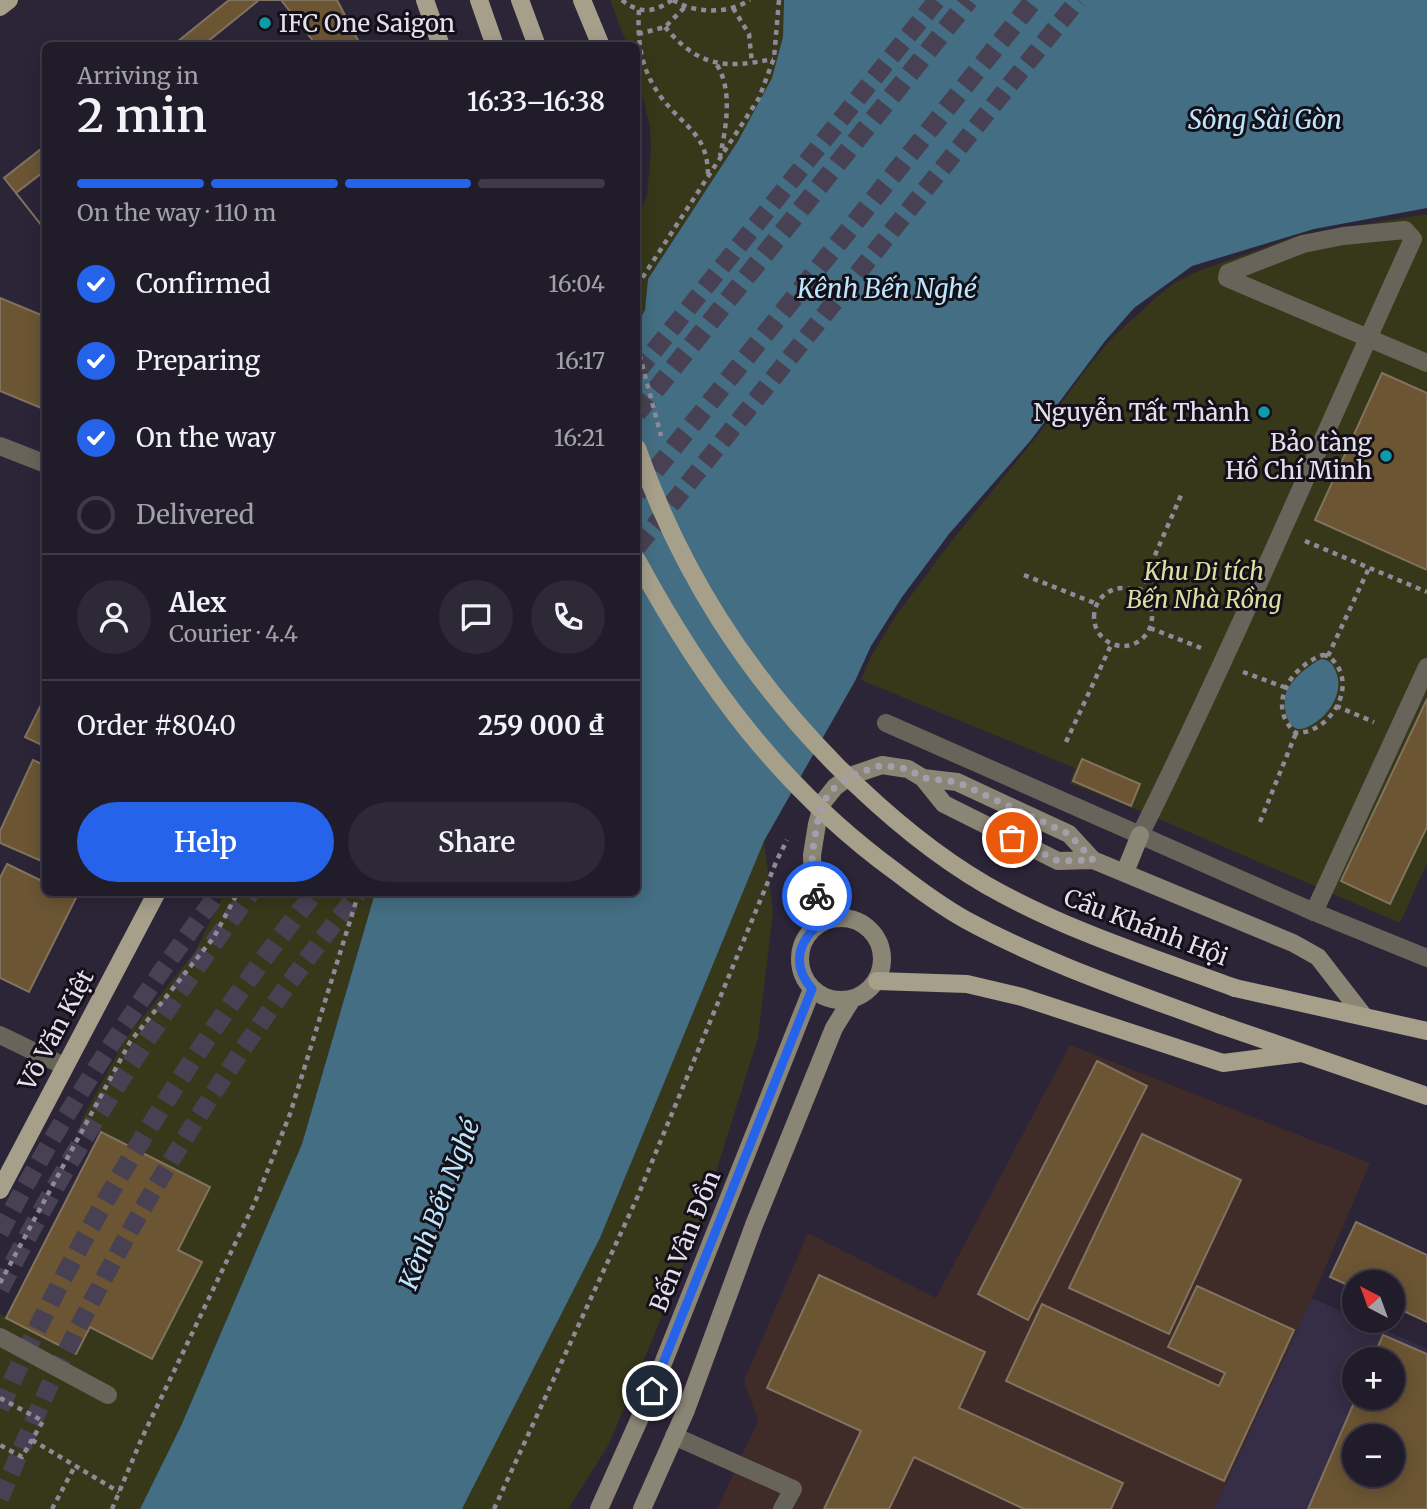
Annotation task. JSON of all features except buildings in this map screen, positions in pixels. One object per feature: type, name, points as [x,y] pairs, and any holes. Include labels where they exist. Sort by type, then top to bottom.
[{"type":"main road","points":[[0,7],[9,0]]},
{"type":"main road","points":[[425,0],[440,42]]},
{"type":"main road","points":[[478,0],[494,42]]},
{"type":"main road","points":[[520,0],[536,42]]},
{"type":"main road","points":[[582,0],[599,42]]},
{"type":"main road","name":"Cầu Khánh Hội","points":[[640,456],[671,532],[727,634],[789,715],[863,791],[903,827],[945,859],[1018,901],[1093,936],[1235,988],[1363,1015]]},
{"type":"main road","points":[[640,565],[671,621],[724,702],[793,783],[855,841],[926,894],[1011,943],[1068,969],[1221,1026],[1427,1096]]},
{"type":"main road","points":[[823,921],[814,884],[812,855],[823,802],[835,787],[850,776],[882,765],[908,769],[923,778],[944,804],[1058,861],[1093,860],[1293,943],[1318,957],[1363,1015],[1427,1031]]},
{"type":"main road","points":[[923,778],[957,782],[1069,834],[1093,860]]},
{"type":"main road","points":[[1125,873],[1140,835]]},
{"type":"main road","name":"Võ Văn Kiệt","points":[[0,1190],[155,896]]},
{"type":"main road","points":[[842,917],[859,920],[874,933],[880,944],[883,961],[877,981],[862,995],[852,999],[838,1001],[821,996],[805,981],[800,958],[802,943],[823,921],[842,917]]},
{"type":"main road","points":[[877,981],[967,984],[1022,997],[1223,1063],[1301,1053]]},
{"type":"main road","name":"Bến Vân Đồn","points":[[599,1509],[657,1378],[812,989]]},
{"type":"main road","points":[[642,1509],[686,1410],[754,1225],[829,1040],[852,999]]},
{"type":"street","points":[[1140,835],[1282,531],[1368,338],[1413,239],[1407,231],[1343,236],[1303,244],[1227,276],[1368,338],[1427,363]]},
{"type":"street","points":[[0,446],[42,462]]},
{"type":"street","points":[[1314,912],[1427,667]]},
{"type":"street","points":[[887,723],[1314,912],[1427,958]]},
{"type":"street","points":[[0,1035],[64,1066]]},
{"type":"street","points":[[0,1337],[108,1395]]},
{"type":"street","points":[[674,1436],[793,1489],[782,1509]]},
{"type":"path","points":[[622,0],[639,10],[653,10],[672,0],[685,8],[704,10],[733,8],[750,0]]},
{"type":"path","points":[[640,282],[759,98],[774,58],[779,0]]},
{"type":"path","points":[[638,34],[665,27],[685,8]]},
{"type":"path","points":[[733,8],[749,34],[752,63]]},
{"type":"path","points":[[639,10],[639,42]]},
{"type":"path","points":[[665,27],[690,52],[716,64],[752,63],[774,58]]},
{"type":"path","points":[[640,45],[644,67],[654,85],[704,146],[708,180]]},
{"type":"path","points":[[716,64],[723,81],[726,112],[719,161]]},
{"type":"path","points":[[640,356],[662,437]]},
{"type":"path","points":[[1139,592],[1182,493]]},
{"type":"path","points":[[1282,531],[1427,592]]},
{"type":"path","points":[[1328,656],[1369,568]]},
{"type":"path","points":[[1024,575],[1097,604]]},
{"type":"path","points":[[1119,588],[1139,592],[1150,607],[1150,628],[1145,636],[1131,644],[1112,643],[1097,630],[1094,615],[1097,604],[1105,594],[1119,588]]},
{"type":"path","points":[[1150,628],[1208,651]]},
{"type":"path","points":[[1066,742],[1112,643]]},
{"type":"path","points":[[1296,733],[1286,722],[1282,711],[1284,687],[1303,665],[1317,657],[1328,656]]},
{"type":"path","points":[[1296,733],[1313,730],[1324,721],[1343,695],[1345,684],[1340,668],[1328,656]]},
{"type":"path","points":[[1239,670],[1284,687]]},
{"type":"path","points":[[1336,706],[1398,732]]},
{"type":"path","points":[[1260,822],[1296,733]]},
{"type":"path","points":[[494,1509],[637,1198],[777,860],[789,837]]},
{"type":"path","points":[[0,1283],[130,1042],[214,937],[236,896]]},
{"type":"path","points":[[112,1509],[141,1440],[260,1190],[290,1114],[358,896]]},
{"type":"path","points":[[0,1398],[43,1421],[22,1457],[0,1445]]},
{"type":"path","points":[[32,1440],[119,1492]]},
{"type":"path","points":[[52,1509],[75,1466]]},
{"type":"shaded area","points":[[1070,1045],[1370,1163],[1312,1298],[1214,1509],[717,1509],[758,1421],[744,1381],[808,1233],[936,1298]]},
{"type":"shaded area","points":[[1312,1298],[1342,1312],[1342,1334],[1393,1334],[1427,1349],[1427,1509],[1214,1509]]},
{"type":"green space","points":[[610,0],[784,0],[783,37],[772,78],[738,141],[648,279],[645,310],[640,319],[640,215],[647,195],[650,127],[640,87],[640,42],[626,42]]},
{"type":"green space","name":"Khu Di tích Bến Nhà Rồng","points":[[1427,214],[1427,863],[1400,923],[1070,783],[1075,768],[861,680],[870,658],[895,617],[950,543],[1038,435],[1087,368],[1114,336],[1160,294],[1176,282],[1201,270],[1300,235]]},
{"type":"green space","points":[[764,841],[773,911],[758,1038],[698,1229],[609,1444],[568,1509],[462,1509],[600,1238]]},
{"type":"green space","points":[[223,896],[374,896],[302,1144],[181,1426],[140,1509],[0,1509],[0,1314],[76,1353],[90,1327],[152,1359],[202,1263],[178,1250],[101,1132],[81,1121],[126,1038],[194,953]]},
{"type":"water","name":"Kênh Bến Nghé","points":[[784,0],[1427,0],[1427,208],[1314,229],[1192,266],[1134,308],[1105,341],[1031,440],[949,534],[902,597],[871,646],[855,681],[764,841],[600,1238],[462,1509],[140,1509],[181,1426],[302,1144],[374,896],[640,896],[640,319],[645,310],[648,279],[738,141],[772,78],[783,37]]},
{"type":"water","points":[[1321,659],[1331,663],[1336,672],[1336,697],[1320,719],[1299,729],[1290,723],[1287,717],[1286,693],[1301,673]]},
{"type":"tunnel","points":[[640,368],[937,0]]},
{"type":"tunnel","points":[[640,409],[969,0]]},
{"type":"tunnel","points":[[640,489],[1034,0]]},
{"type":"tunnel","points":[[640,543],[1078,0]]},
{"type":"tunnel","points":[[0,1233],[49,1144],[102,1058],[216,896]]},
{"type":"tunnel","points":[[0,1289],[86,1134],[149,1036],[248,896]]},
{"type":"tunnel","points":[[0,1408],[66,1273],[141,1140],[225,1012],[312,896]]},
{"type":"tunnel","points":[[0,1498],[79,1325],[150,1196],[228,1070],[356,896]]},
{"type":"way so far","points":[[817,896],[812,855],[823,802],[835,787],[862,770],[882,765],[908,769],[923,778],[957,782],[1069,834],[1093,860],[1058,861],[1012,838]]},
{"type":"place","name":"IFC One Saigon","points":[[265,23]]},
{"type":"place","name":"Nguyễn Tất Thành","points":[[1264,412]]},
{"type":"place","name":"Bảo tàng Hồ Chí Minh","points":[[1386,456]]},
{"type":"route","points":[[652,1391],[812,989],[805,981],[800,958],[802,943],[811,930],[823,921],[817,896]]},
{"type":"water label","name":"Sông Sài Gòn","points":[[1265,119]]}]
